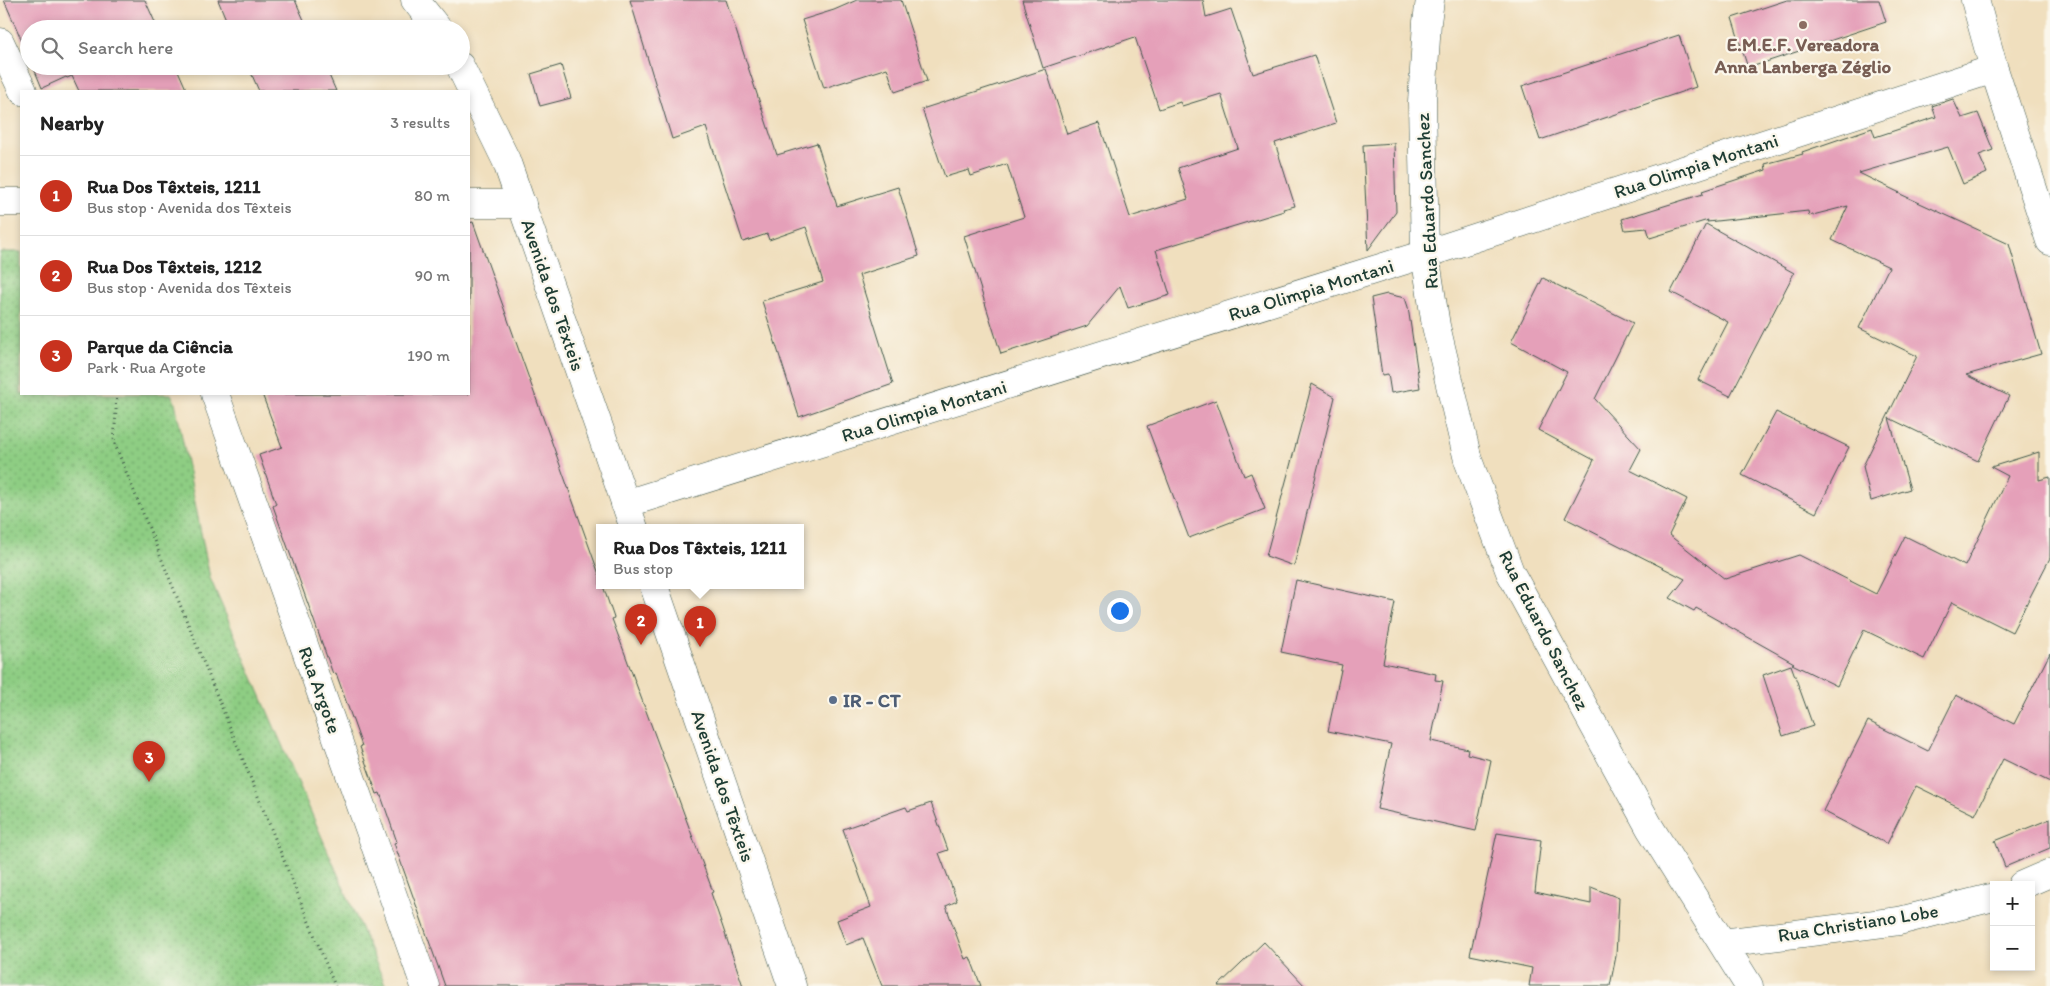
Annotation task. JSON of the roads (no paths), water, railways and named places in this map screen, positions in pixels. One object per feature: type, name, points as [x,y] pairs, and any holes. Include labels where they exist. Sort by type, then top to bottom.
[{"type":"street","points":[[415,0],[431,20]]},
{"type":"street","name":"Rua Eduardo Sanchez","points":[[1430,0],[1426,22],[1422,102],[1426,254],[1436,326],[1468,460],[1510,572],[1650,828],[1748,986]]},
{"type":"street","points":[[1975,0],[1994,69],[2050,241]]},
{"type":"street","points":[[0,42],[22,90]]},
{"type":"street","name":"Rua Olimpia Montani","points":[[630,516],[1994,69]]},
{"type":"street","name":"Avenida dos Têxteis","points":[[464,75],[506,160],[630,516]]},
{"type":"street","points":[[0,202],[20,202]]},
{"type":"street","points":[[470,204],[522,204]]},
{"type":"street","name":"Rua Argote","points":[[215,395],[425,986]]},
{"type":"street","name":"Avenida dos Têxteis","points":[[655,589],[792,986]]},
{"type":"street","points":[[2031,881],[2050,873]]},
{"type":"street","name":"Rua Christiano Lobe","points":[[1722,943],[1899,921],[1990,898]]},
{"type":"place","name":"E.M.E.F. Vereadora Anna Lanberga Zéglio","points":[[1803,25]]},
{"type":"place","name":"Rua Dos Têxteis, 1212","points":[[641,645]]},
{"type":"place","name":"Rua Dos Têxteis, 1211","points":[[700,647]]},
{"type":"place","name":"IR - CT","points":[[833,700]]},
{"type":"place","name":"Parque da Ciência","points":[[149,782]]}]
